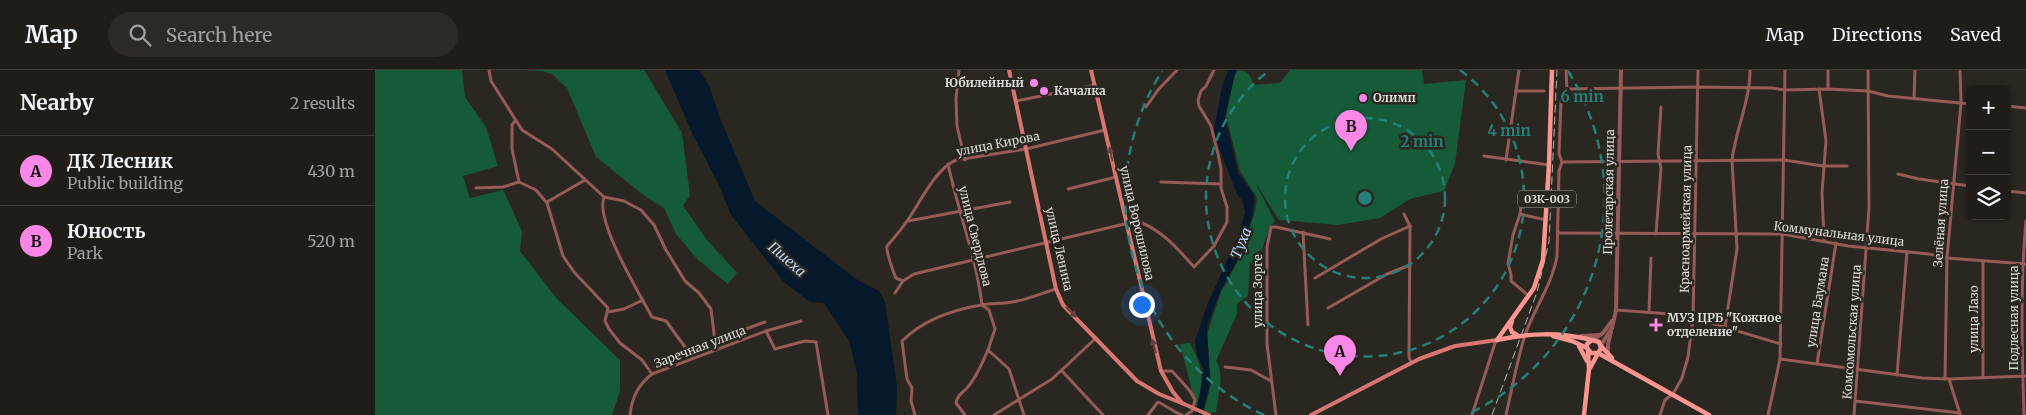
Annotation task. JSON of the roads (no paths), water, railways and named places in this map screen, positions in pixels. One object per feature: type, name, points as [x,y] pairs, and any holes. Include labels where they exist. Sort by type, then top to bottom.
[{"type":"main road","name":"улица Ленина","points":[[1009,70],[1056,289],[1063,304],[1137,381],[1159,394],[1209,415]]},
{"type":"main road","name":"улица Ворошилова","points":[[1091,70],[1125,223],[1161,371],[1168,385],[1184,404]]},
{"type":"main road","name":"03К-003","points":[[1512,320],[1535,288],[1543,260],[1552,70]]},
{"type":"main road","points":[[1512,320],[1510,327],[1512,332],[1517,335]]},
{"type":"main road","points":[[1497,340],[1512,320]]},
{"type":"main road","points":[[1539,334],[1563,338],[1578,344],[1591,353],[1609,357],[1709,415]]},
{"type":"main road","points":[[1311,415],[1411,362],[1455,346],[1517,335],[1539,334],[1593,340],[1599,342],[1609,357]]},
{"type":"main road","points":[[1584,415],[1589,369],[1587,344],[1593,340]]},
{"type":"main road","points":[[1578,344],[1585,355],[1589,369]]},
{"type":"main road","points":[[1589,369],[1601,346]]},
{"type":"main road","points":[[1589,369],[1598,360],[1609,357]]},
{"type":"main road","points":[[1159,394],[1167,392],[1168,385]]},
{"type":"street","points":[[489,70],[491,81],[522,130],[552,149],[604,197],[623,200],[641,210],[654,225],[685,282],[699,293],[711,309],[716,350]]},
{"type":"street","points":[[959,70],[957,117],[965,160]]},
{"type":"street","points":[[1146,107],[1158,90],[1177,70]]},
{"type":"street","points":[[895,293],[903,281],[914,274],[973,258],[1137,221],[1153,227],[1182,252],[1195,267],[1214,246],[1227,222],[1227,207],[1221,186],[1221,169],[1211,126],[1198,100],[1214,70]]},
{"type":"street","points":[[1506,160],[1519,70]]},
{"type":"street","points":[[1506,415],[1513,379],[1525,335],[1555,268],[1558,233],[1559,171],[1562,162],[1559,154],[1561,101],[1567,89],[1566,70]]},
{"type":"street","name":"Пролетарская улица","points":[[1601,346],[1612,328],[1616,312],[1621,70]]},
{"type":"street","name":"Красноармейская улица","points":[[1660,415],[1665,400],[1673,394],[1682,378],[1688,357],[1693,318],[1698,70]]},
{"type":"street","points":[[1725,327],[1737,249],[1732,160],[1750,88],[1750,70]]},
{"type":"street","points":[[1768,415],[1780,359],[1781,344],[1785,70]]},
{"type":"street","points":[[1828,70],[1829,89]]},
{"type":"street","name":"Комсомольская улица","points":[[1854,415],[1869,208],[1868,70]]},
{"type":"street","points":[[1915,70],[1915,98]]},
{"type":"street","name":"Зелёная улица","points":[[1960,70],[1961,103],[1947,258],[1947,379],[1960,414]]},
{"type":"street","points":[[1015,102],[1095,85]]},
{"type":"street","points":[[1567,89],[1829,89],[1868,91],[1888,96],[1966,104]]},
{"type":"street","name":"улица Баумана","points":[[1819,89],[1826,141],[1823,166],[1824,240]]},
{"type":"street","points":[[1516,91],[1544,91]]},
{"type":"street","points":[[2011,106],[2026,108]]},
{"type":"street","points":[[1656,234],[1661,168],[1658,154],[1661,107]]},
{"type":"street","points":[[515,121],[512,125],[512,149],[519,182]]},
{"type":"street","name":"улица Кирова","points":[[903,281],[896,278],[886,249],[907,222],[917,203],[948,164],[956,160],[965,160],[1026,148],[1105,130]]},
{"type":"street","points":[[956,160],[962,150]]},
{"type":"street","points":[[1485,156],[1549,165]]},
{"type":"street","points":[[1562,162],[1784,160],[1823,166],[1847,166]]},
{"type":"street","name":"улица Свердлова","points":[[948,164],[955,197],[961,211],[973,258],[982,305],[989,310],[995,329],[977,373],[957,398],[956,404],[965,415]]},
{"type":"street","points":[[1898,174],[1966,186]]},
{"type":"street","points":[[1068,189],[1116,178]]},
{"type":"street","points":[[547,202],[585,180]]},
{"type":"street","points":[[475,188],[503,187],[519,182],[536,190],[547,202],[563,256],[574,272],[608,308],[609,312],[605,322],[609,329],[620,343],[642,360],[652,374]]},
{"type":"street","points":[[1161,182],[1221,186]]},
{"type":"street","points":[[2011,191],[2026,193]]},
{"type":"street","points":[[1523,192],[1521,214],[1513,235],[1508,264],[1511,281],[1529,296]]},
{"type":"street","points":[[604,197],[602,203],[611,239],[652,317],[666,321],[693,358]]},
{"type":"street","points":[[907,222],[1010,202]]},
{"type":"street","points":[[1404,214],[1410,226],[1409,357],[1411,362]]},
{"type":"street","points":[[1521,214],[1546,220]]},
{"type":"street","name":"Подлесная улица","points":[[2024,415],[2024,264],[2026,221]]},
{"type":"street","points":[[1315,278],[1381,239],[1410,226]]},
{"type":"street","name":"улица Зорге","points":[[1276,415],[1267,344],[1267,247],[1271,227],[1330,239]]},
{"type":"street","points":[[1303,232],[1308,325]]},
{"type":"street","name":"Коммунальная улица","points":[[1558,233],[1783,234],[1947,258],[2024,264]]},
{"type":"street","name":"улица Баумана","points":[[1817,364],[1836,243]]},
{"type":"street","points":[[1897,375],[1907,252]]},
{"type":"street","points":[[1649,312],[1651,258]]},
{"type":"street","name":"улица Лазо","points":[[1983,261],[1983,377]]},
{"type":"street","points":[[1328,308],[1387,274],[1410,265]]},
{"type":"street","points":[[915,415],[911,401],[912,388],[907,379],[902,341],[935,318],[982,305],[1013,302],[1056,289]]},
{"type":"street","points":[[609,312],[624,309],[643,300]]},
{"type":"street","points":[[1593,340],[1603,333],[1616,312],[1649,312],[1693,318],[1781,344]]},
{"type":"street","name":"Заречная улица","points":[[630,415],[634,394],[641,383],[652,374],[765,332],[801,321]]},
{"type":"street","points":[[715,344],[721,338],[765,322]]},
{"type":"street","points":[[1609,357],[1608,344],[1612,328]]},
{"type":"street","points":[[765,332],[775,349],[805,341],[816,342],[821,369],[821,384],[828,415]]},
{"type":"street","points":[[1578,337],[1603,333]]},
{"type":"street","points":[[994,415],[1052,379],[1097,338]]},
{"type":"street","points":[[1472,415],[1497,340]]},
{"type":"street","points":[[988,350],[1009,369],[1025,415]]},
{"type":"street","points":[[1780,359],[1897,375],[1947,379],[2024,376]]},
{"type":"street","points":[[1225,367],[1255,372],[1271,382]]},
{"type":"street","points":[[1062,371],[1103,415]]},
{"type":"street","points":[[1161,371],[1172,371],[1190,391],[1195,400],[1192,411],[1186,415]]},
{"type":"street","points":[[1855,401],[1960,414]]},
{"type":"street","points":[[1148,415],[1158,402],[1170,408],[1174,413],[1182,415]]},
{"type":"water","name":"Пшеха","points":[[665,70],[699,70],[709,85],[720,118],[755,201],[856,279],[879,291],[885,302],[897,387],[896,415],[858,415],[857,374],[849,341],[824,303],[810,302],[784,282],[731,215],[719,185],[692,133]]},
{"type":"water","name":"Туха","points":[[1228,70],[1236,70],[1225,117],[1238,173],[1254,194],[1254,202],[1252,218],[1238,259],[1219,294],[1207,326],[1210,383],[1202,415],[1196,415],[1204,370],[1197,355],[1195,341],[1207,305],[1239,234],[1245,212],[1243,202],[1237,194],[1216,140],[1214,130],[1222,87]]},
{"type":"railway","points":[[1492,415],[1537,292],[1549,242],[1557,70]]},
{"type":"place","name":"Юбилейный","points":[[1034,83]]},
{"type":"place","name":"Качалка","points":[[1044,91]]},
{"type":"place","name":"Олимп","points":[[1363,98]]},
{"type":"place","name":"Юность","points":[[1351,151]]},
{"type":"place","name":"МУЗ ЦРБ \"Кожное отделение\"","points":[[1656,325]]},
{"type":"place","name":"ДК Лесник","points":[[1340,376]]}]
